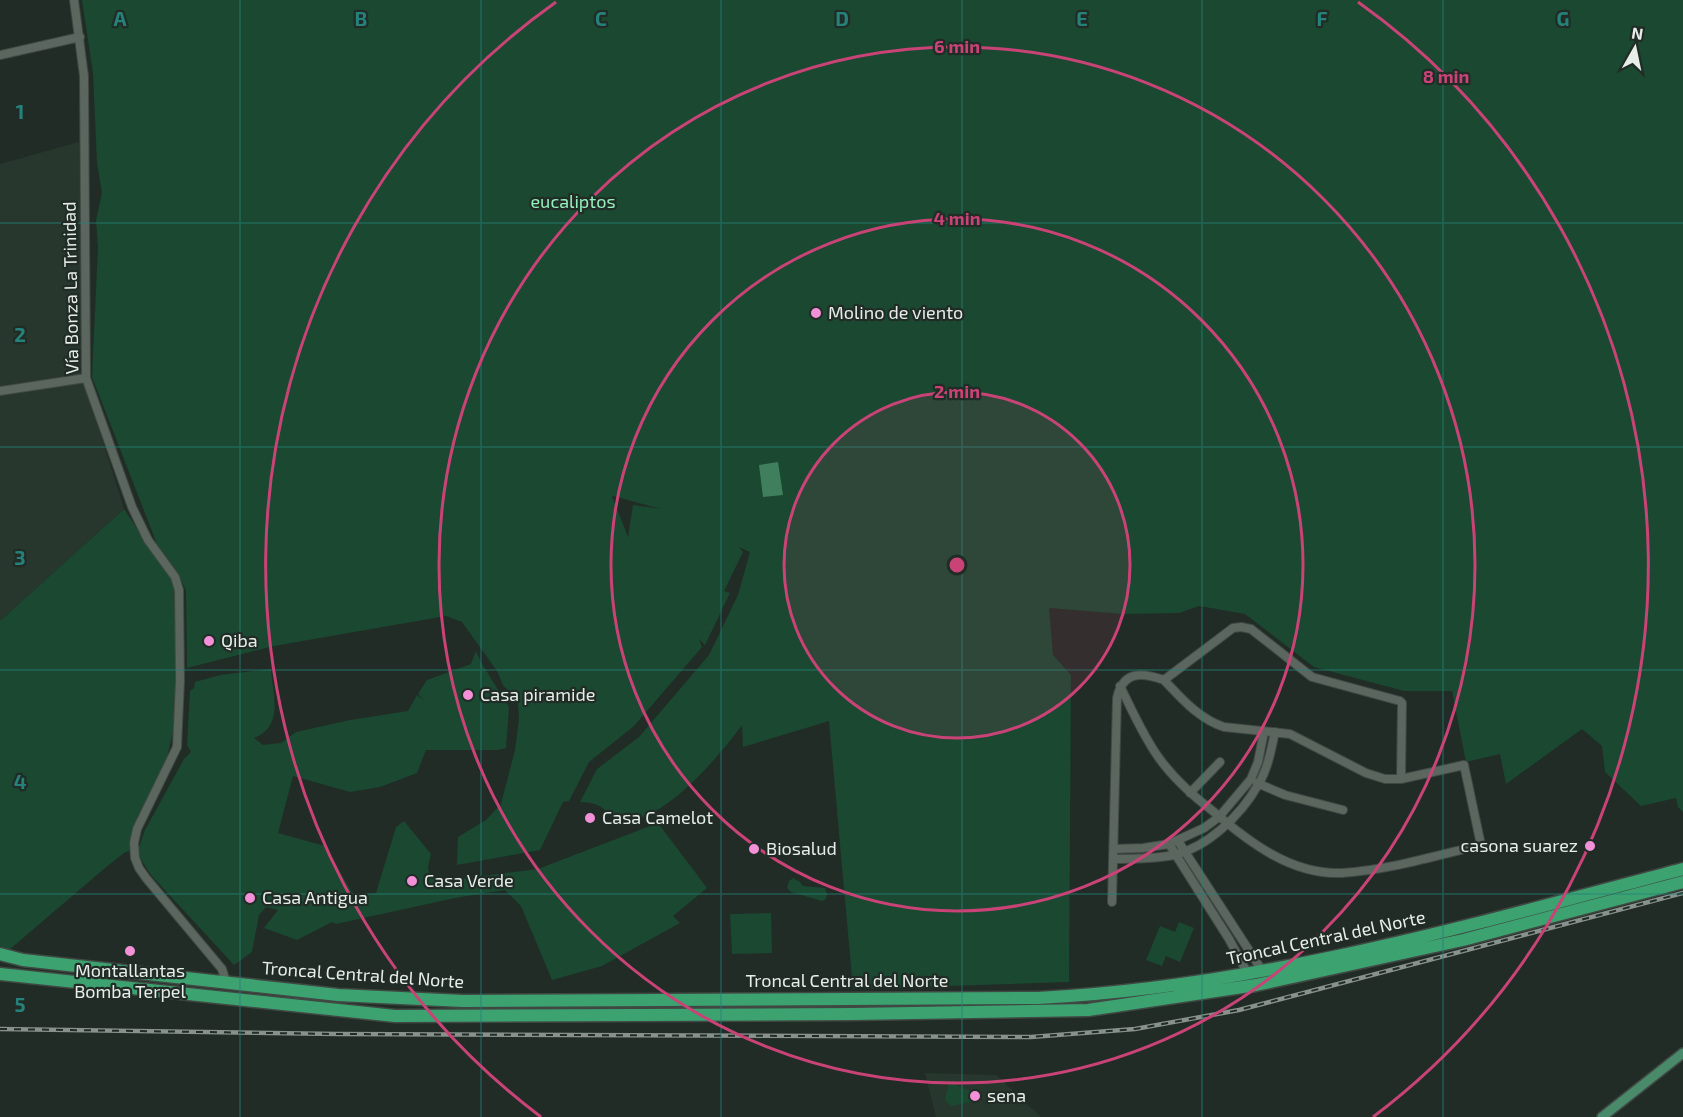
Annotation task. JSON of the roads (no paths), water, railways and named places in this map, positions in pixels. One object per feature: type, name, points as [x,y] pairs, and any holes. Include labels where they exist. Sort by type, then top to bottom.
[{"type":"highway","name":"Troncal Central del Norte","points":[[0,954],[23,960],[338,995],[463,1001],[1038,998],[1112,994],[1263,972],[1402,941],[1683,869]]},
{"type":"highway","name":"Troncal Central del Norte","points":[[0,974],[395,1016],[853,1014],[1088,1010],[1256,985],[1463,940],[1683,882]]},
{"type":"main road","points":[[1602,1117],[1683,1053]]},
{"type":"street","name":"Vía Bonza La Trinidad","points":[[74,0],[84,76],[86,378],[132,507],[148,540],[175,578],[179,590],[180,681],[177,747],[137,829],[134,843],[135,858],[146,878],[222,969],[226,982]]},
{"type":"street","points":[[0,55],[80,37]]},
{"type":"street","points":[[0,391],[86,378]]},
{"type":"street","points":[[1164,680],[1233,628],[1251,628],[1312,677],[1402,703],[1401,779]]},
{"type":"street","points":[[1112,902],[1117,698],[1120,686],[1126,678],[1136,675],[1164,680],[1182,699],[1215,724],[1290,734],[1366,773],[1385,779],[1401,779],[1464,765],[1480,845],[1401,864],[1341,873],[1313,870],[1274,856],[1226,824],[1190,793],[1159,758],[1140,728],[1120,686]]},
{"type":"street","points":[[1114,849],[1169,844],[1204,828],[1219,817],[1251,779],[1258,762],[1264,732]]},
{"type":"street","points":[[1113,859],[1144,859],[1175,855],[1206,840],[1226,824],[1246,803],[1259,784],[1269,760],[1275,732]]},
{"type":"street","points":[[1190,793],[1220,762]]},
{"type":"street","points":[[1251,779],[1285,795],[1343,810]]},
{"type":"street","points":[[1178,841],[1263,972]]},
{"type":"street","points":[[1169,844],[1248,974]]},
{"type":"street","points":[[1211,911],[1220,905]]},
{"type":"railway","points":[[0,1029],[337,1034],[1031,1037],[1135,1029],[1239,1010],[1683,893]]},
{"type":"place","name":"Molino de viento","points":[[816,313]]},
{"type":"place","name":"Qiba","points":[[209,641]]},
{"type":"place","name":"Casa piramide","points":[[468,695]]},
{"type":"place","name":"Casa Camelot","points":[[590,818]]},
{"type":"place","name":"casona suarez","points":[[1590,846]]},
{"type":"place","name":"Biosalud","points":[[754,849]]},
{"type":"place","name":"Casa Verde","points":[[412,881]]},
{"type":"place","name":"Casa Antigua","points":[[250,898]]},
{"type":"place","name":"Montallantas Bomba Terpel","points":[[130,951]]},
{"type":"place","name":"sena","points":[[975,1096]]},
{"type":"park label","name":"eucaliptos","points":[[573,202]]}]
